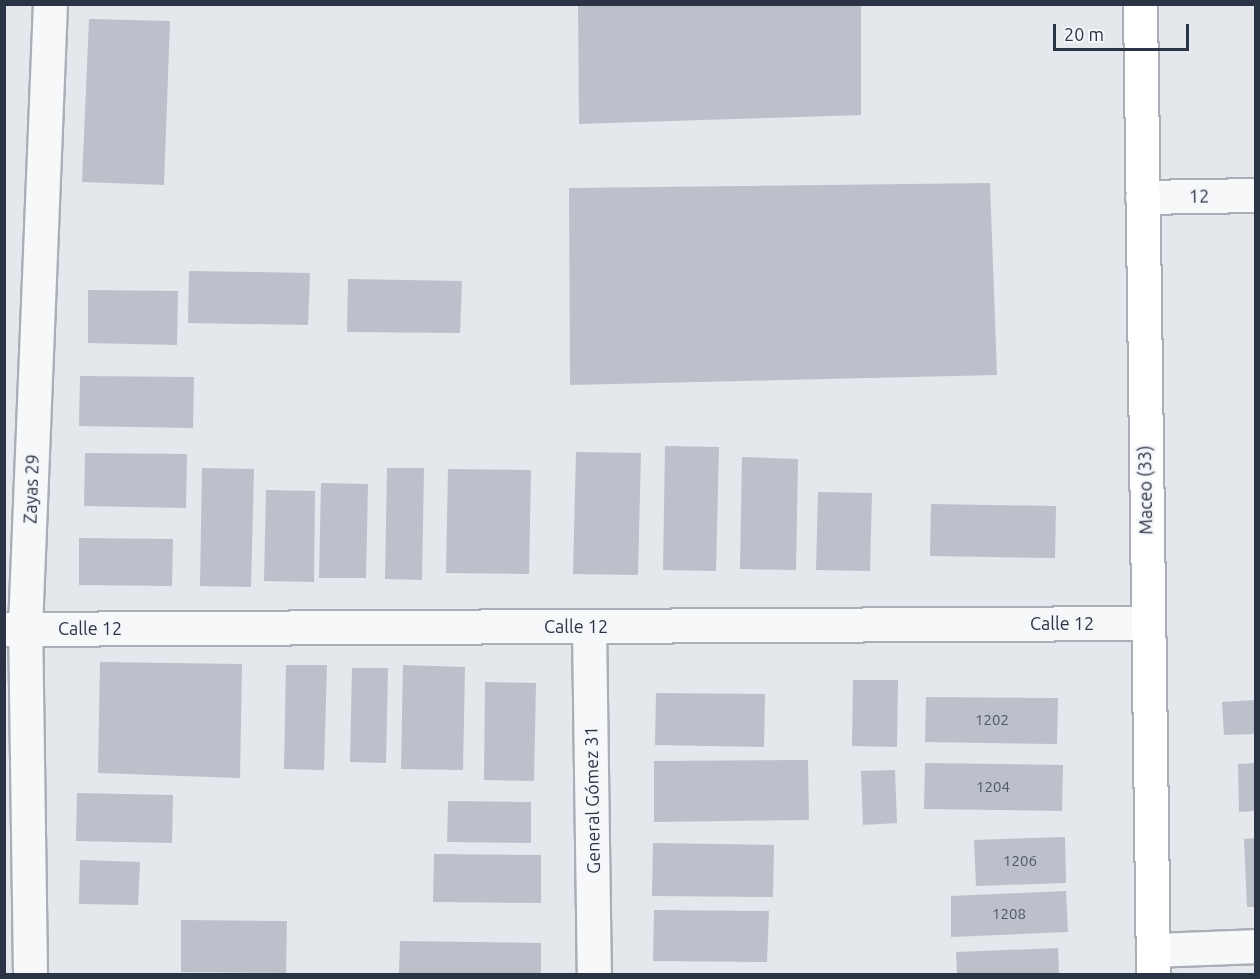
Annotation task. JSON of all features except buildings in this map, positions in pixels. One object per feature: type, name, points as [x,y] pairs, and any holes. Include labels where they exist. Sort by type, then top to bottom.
[{"type":"main road","name":"Maceo (33)","points":[[1140,4],[1153,962]]},
{"type":"street","name":"Zayas 29","points":[[30,975],[15,629],[50,4]]},
{"type":"street","name":"12","points":[[1142,197],[1256,195]]},
{"type":"street","name":"Calle 12","points":[[15,629],[1147,622]]},
{"type":"street","name":"General Gómez 31","points":[[589,626],[594,975]]},
{"type":"street","points":[[1153,962],[1256,946]]}]
